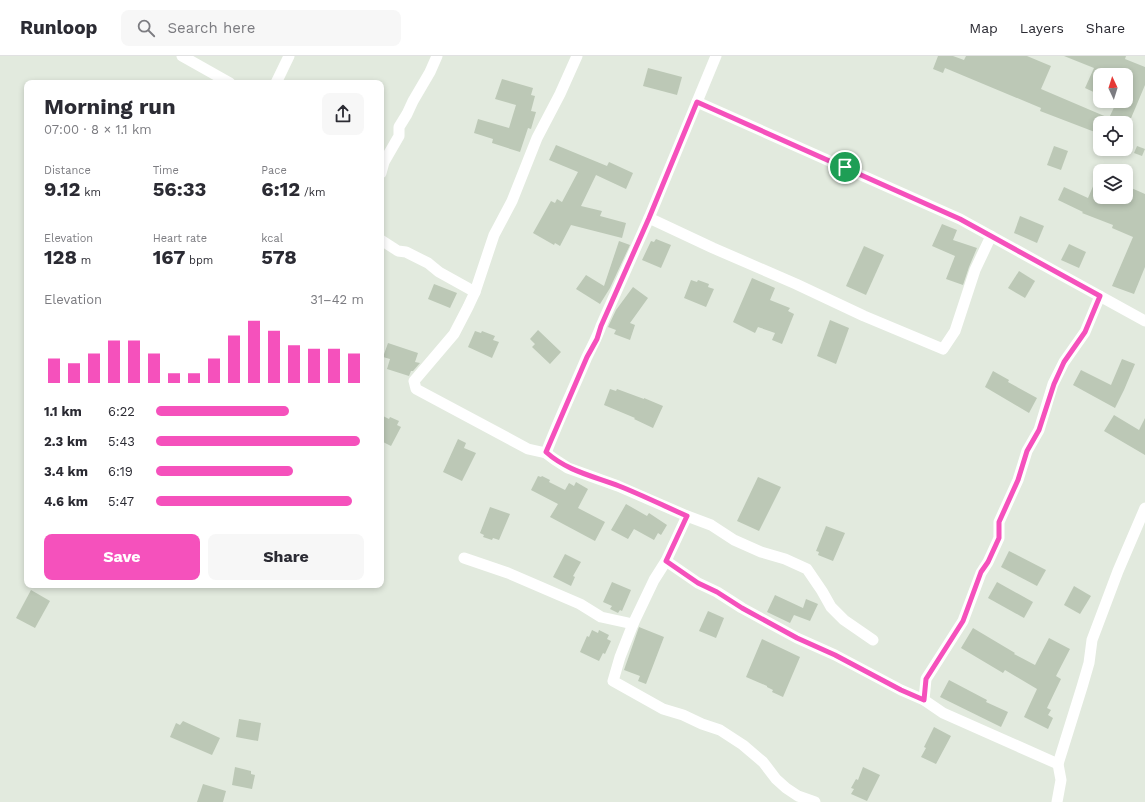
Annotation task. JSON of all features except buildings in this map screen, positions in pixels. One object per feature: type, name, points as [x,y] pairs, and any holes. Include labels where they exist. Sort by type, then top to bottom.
[{"type":"street","points":[[182,56],[225,80]]},
{"type":"street","points":[[277,80],[289,56]]},
{"type":"street","points":[[384,162],[399,136],[399,127],[408,114],[413,101],[430,72],[437,56]]},
{"type":"street","points":[[577,56],[560,94],[537,138],[512,201],[494,235],[475,292],[454,334],[414,381],[416,389],[528,449],[546,452],[568,468],[618,486],[711,525],[734,540],[807,569],[831,607],[844,620],[873,640]]},
{"type":"street","points":[[546,452],[649,218],[716,56]]},
{"type":"street","points":[[697,102],[960,219],[1145,321]]},
{"type":"street","points":[[649,218],[857,313],[943,349],[955,331],[975,270],[991,236]]},
{"type":"street","points":[[384,242],[398,251],[406,252],[428,263],[440,272],[475,292]]},
{"type":"street","points":[[924,700],[926,679],[963,621],[981,572],[988,562],[999,538],[999,522],[1018,480],[1027,451],[1039,430],[1054,384],[1064,362],[1085,332],[1100,296]]},
{"type":"street","points":[[1057,802],[1061,780],[1058,764],[1089,663],[1092,640],[1118,571],[1145,508]]},
{"type":"street","points":[[687,516],[666,561],[654,580],[633,624],[620,657],[613,681],[663,709],[683,715],[702,724],[720,730],[743,745],[763,762],[776,779],[786,788],[798,796],[815,802]]},
{"type":"street","points":[[464,558],[508,573],[539,588],[580,604],[601,617],[633,624]]},
{"type":"street","points":[[666,561],[698,583],[717,592],[742,608],[797,638],[835,655],[901,690],[924,700],[943,713],[1058,764]]},
{"type":"route","points":[[697,102],[845,167],[960,219],[1100,296],[1085,332],[1064,362],[1054,384],[1039,430],[1027,451],[1018,480],[999,522],[999,538],[988,562],[981,572],[963,621],[952,636],[938,662],[926,679],[924,700],[901,690],[835,655],[797,638],[742,608],[717,592],[698,583],[666,561],[687,516],[618,486],[568,468],[546,452],[587,357],[597,339],[601,326],[649,218],[697,102]]}]
